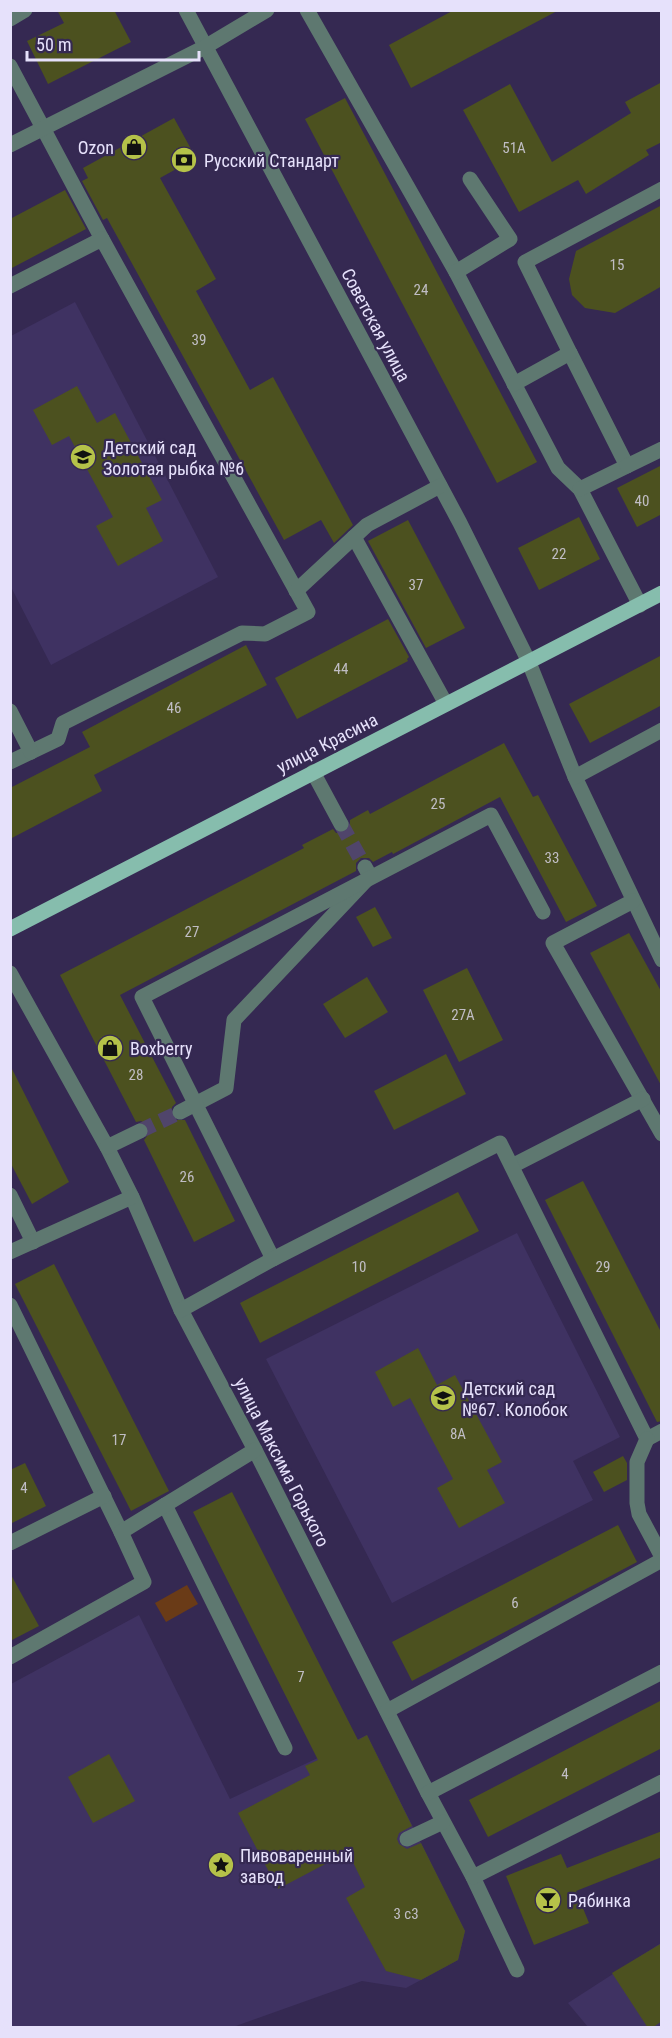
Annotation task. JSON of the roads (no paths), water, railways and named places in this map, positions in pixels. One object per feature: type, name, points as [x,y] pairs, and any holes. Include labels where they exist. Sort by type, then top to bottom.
[{"type":"main road","name":"улица Красина","points":[[10,929],[528,660],[662,593]]},
{"type":"street","points":[[10,18],[25,10]]},
{"type":"street","name":"Советская улица","points":[[186,10],[440,486],[528,660],[575,777],[662,960]]},
{"type":"street","points":[[10,145],[205,47],[267,10]]},
{"type":"street","points":[[307,10],[456,272],[558,468],[580,489],[640,604]]},
{"type":"street","points":[[10,66],[102,239],[308,612],[265,634],[242,633],[231,638],[63,723],[58,739],[10,762]]},
{"type":"street","points":[[456,272],[510,239],[470,179]]},
{"type":"street","points":[[627,466],[525,262],[662,189]]},
{"type":"street","points":[[10,286],[102,239]]},
{"type":"street","points":[[514,384],[570,353]]},
{"type":"street","points":[[580,489],[662,448]]},
{"type":"street","points":[[296,591],[367,525],[440,486]]},
{"type":"street","points":[[354,537],[446,704]]},
{"type":"street","points":[[10,711],[32,752]]},
{"type":"street","points":[[575,777],[662,730]]},
{"type":"street","points":[[313,772],[341,825]]},
{"type":"street","points":[[273,1259],[142,997],[368,872],[491,815],[543,912]]},
{"type":"street","points":[[180,1112],[226,1088],[234,1020],[368,872]]},
{"type":"street","points":[[633,901],[553,943],[662,1134]]},
{"type":"street","name":"улица Максима Горького","points":[[10,973],[107,1147],[132,1197],[181,1310],[473,1877],[517,1970]]},
{"type":"street","points":[[512,1166],[643,1099]]},
{"type":"street","points":[[107,1147],[140,1131]]},
{"type":"street","points":[[181,1310],[273,1259],[500,1143],[647,1439]]},
{"type":"street","points":[[10,1194],[33,1242]]},
{"type":"street","points":[[10,1252],[132,1197]]},
{"type":"street","points":[[10,1305],[144,1582],[10,1657]]},
{"type":"street","points":[[387,1711],[662,1558],[639,1514],[637,1462],[647,1439],[662,1431]]},
{"type":"street","points":[[121,1532],[255,1450]]},
{"type":"street","points":[[10,1544],[104,1496]]},
{"type":"street","points":[[165,1504],[285,1748]]},
{"type":"street","points":[[428,1793],[662,1672]]},
{"type":"street","points":[[473,1877],[662,1782]]},
{"type":"street","points":[[407,1839],[443,1822]]},
{"type":"tunnel","points":[[341,824],[365,867]]},
{"type":"tunnel","points":[[140,1131],[180,1112]]},
{"type":"place","name":"Ozon","points":[[134,147]]},
{"type":"place","name":"Русский Стандарт","points":[[184,160]]},
{"type":"place","name":"Детский сад Золотая рыбка №6","points":[[83,457]]},
{"type":"place","name":"Boxberry","points":[[110,1048]]},
{"type":"place","name":"Детский сад №67. Колобок","points":[[443,1398]]},
{"type":"place","name":"Пивоваренный завод","points":[[221,1865]]},
{"type":"place","name":"Рябинка","points":[[548,1900]]}]
